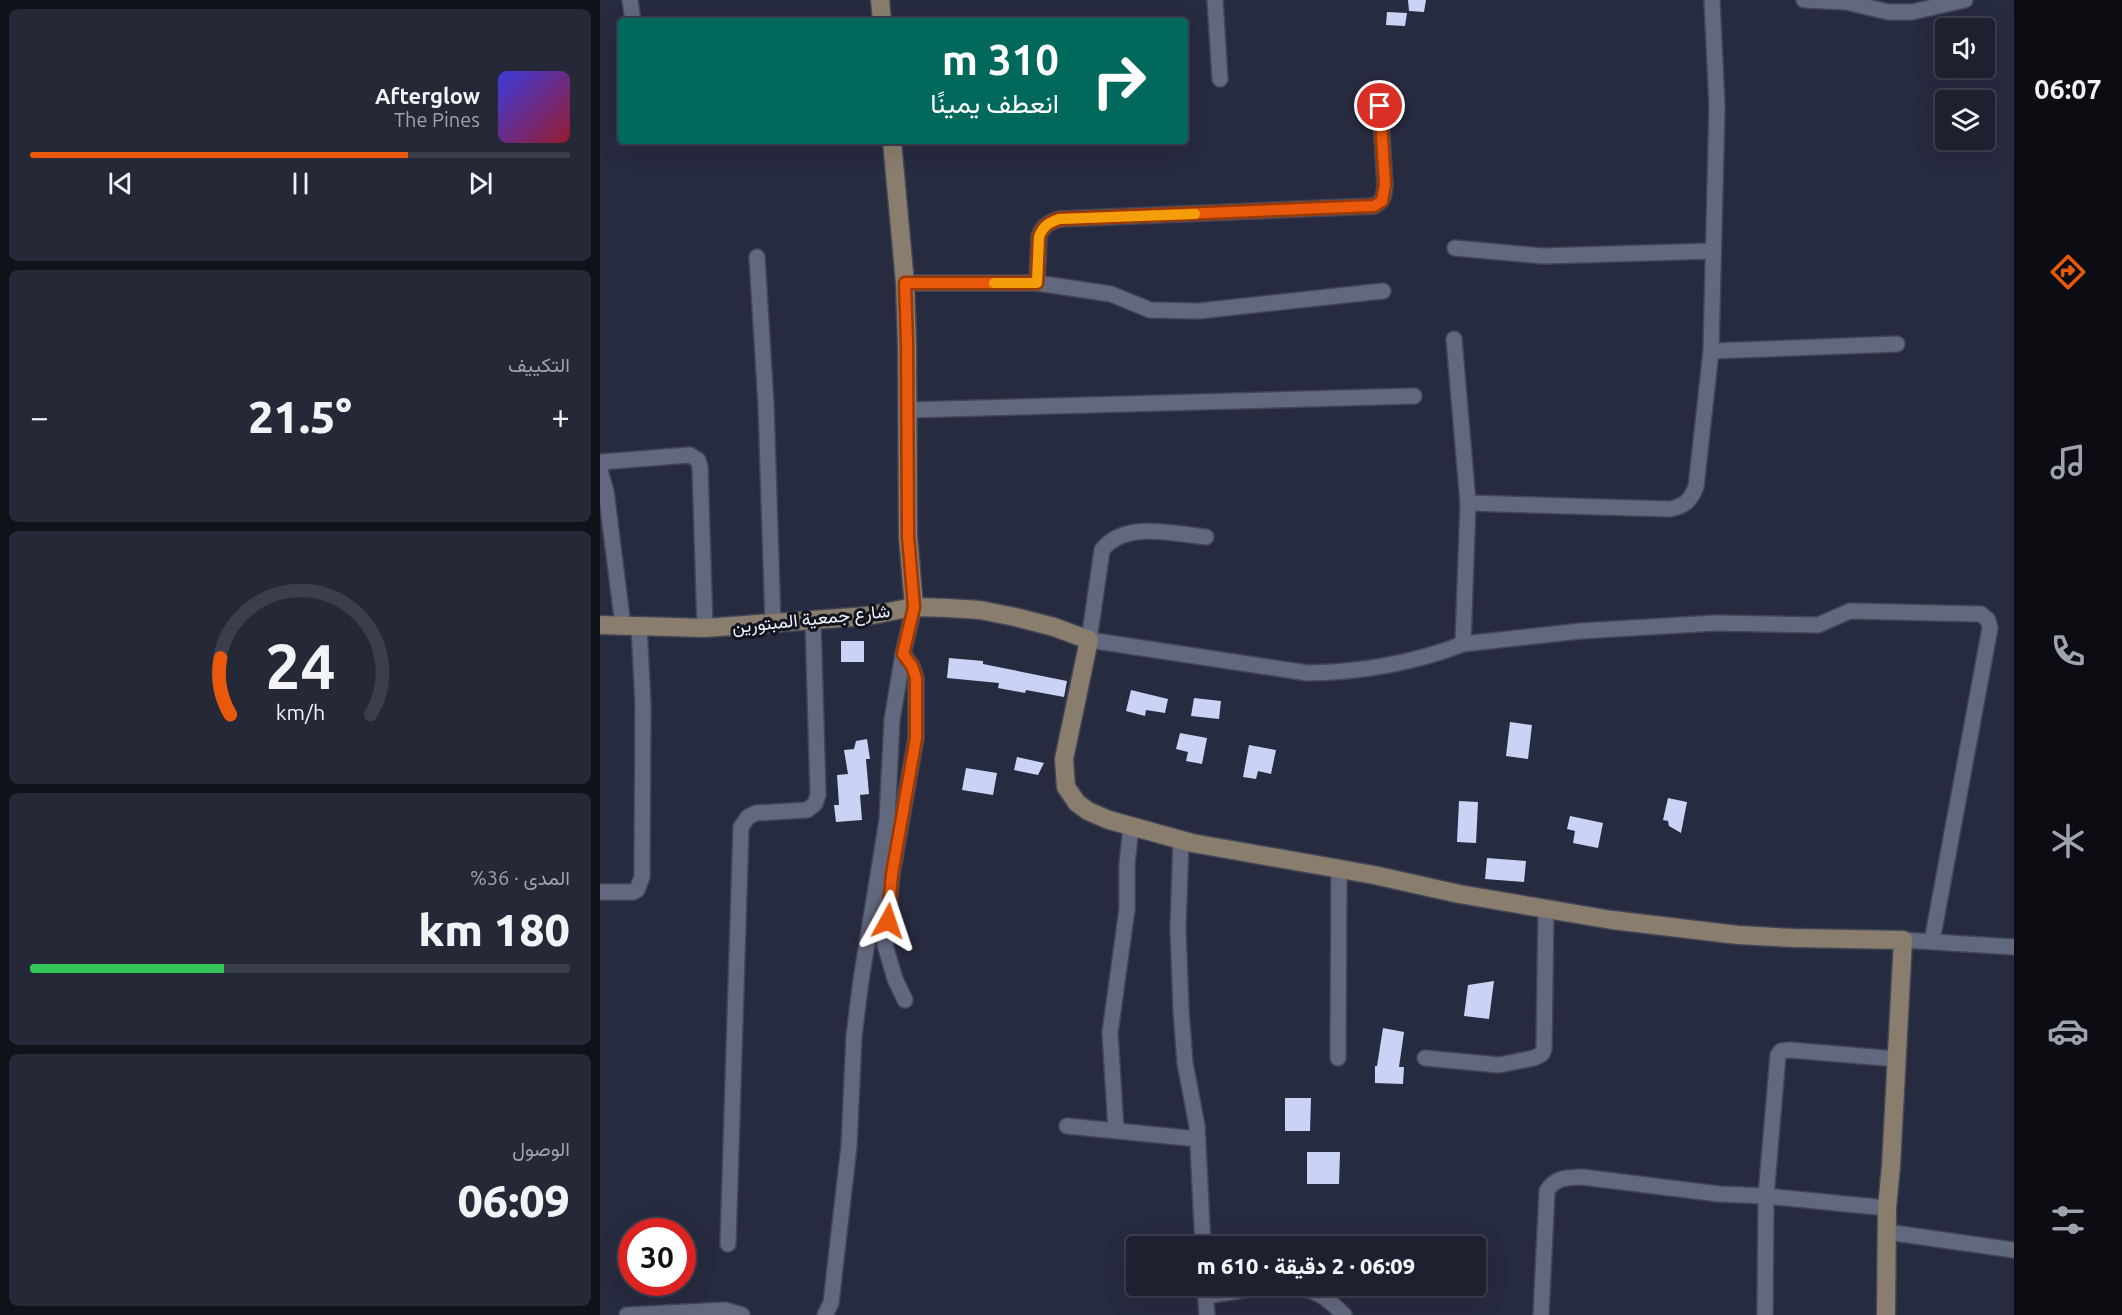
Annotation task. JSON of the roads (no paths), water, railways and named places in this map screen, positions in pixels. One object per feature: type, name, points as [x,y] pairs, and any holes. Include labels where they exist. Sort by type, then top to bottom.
[{"type":"street","points":[[630,0],[633,18]]},
{"type":"street","points":[[880,0],[882,18]]},
{"type":"street","points":[[1215,0],[1220,80]]},
{"type":"street","points":[[1468,503],[1670,509],[1680,507],[1690,501],[1696,487],[1711,351],[1717,106],[1712,0]]},
{"type":"street","points":[[1804,0],[1846,2],[1888,12],[1904,12],[1965,0]]},
{"type":"street","points":[[1037,283],[1041,230],[1047,224],[1059,219],[1374,206],[1384,198],[1385,184],[1380,106]]},
{"type":"street","points":[[825,1315],[831,1304],[838,1251],[849,1146],[854,1036],[861,980],[887,820],[892,720],[903,654],[914,607],[908,536],[905,283],[892,144]]},
{"type":"street","points":[[1455,248],[1543,256],[1713,251]]},
{"type":"street","points":[[757,257],[766,405],[773,624]]},
{"type":"street","points":[[905,283],[1037,283],[1111,294],[1150,310],[1198,311],[1383,291]]},
{"type":"street","points":[[1454,339],[1468,503],[1463,644]]},
{"type":"street","points":[[1711,351],[1897,344]]},
{"type":"street","points":[[908,410],[1414,396]]},
{"type":"street","points":[[600,462],[690,455],[698,460],[705,628]]},
{"type":"street","points":[[600,471],[606,491],[631,626],[643,704],[642,877],[637,890],[633,892],[600,892]]},
{"type":"street","points":[[1206,537],[1139,531],[1118,536],[1102,550],[1089,640],[1064,759],[1066,787],[1077,803],[1088,811],[1131,827],[1181,840],[1460,894],[1612,920],[1738,935],[2014,946]]},
{"type":"street","name":"شارع جمعية المبتورين","points":[[600,625],[705,628],[867,616],[914,607],[997,613],[1045,624],[1089,640]]},
{"type":"street","points":[[1089,640],[1308,673],[1338,672],[1390,664],[1436,655],[1463,644],[1581,631],[1704,624],[1818,625],[1850,611],[1981,614],[1988,620],[1990,628],[1932,941]]},
{"type":"street","points":[[728,1244],[741,827],[748,818],[756,813],[807,810],[815,804],[818,795],[813,621]]},
{"type":"street","points":[[903,654],[912,666],[916,678],[916,738],[892,874],[885,945],[895,979],[905,1000]]},
{"type":"street","points":[[1116,1130],[1110,1033],[1127,909],[1127,864],[1131,827]]},
{"type":"street","points":[[1181,840],[1178,928],[1181,1010],[1185,1063],[1197,1126],[1203,1236]]},
{"type":"street","points":[[1338,1058],[1339,869]]},
{"type":"street","points":[[1425,1058],[1499,1065],[1534,1058],[1542,1054],[1544,1049],[1546,909]]},
{"type":"street","points":[[1886,1315],[1887,1208],[1903,940]]},
{"type":"street","points":[[1765,1315],[1766,1196],[1776,1062],[1781,1051],[1897,1059]]},
{"type":"street","points":[[1067,1126],[1198,1139]]},
{"type":"street","points":[[1541,1315],[1547,1191],[1556,1180],[1582,1178],[1719,1194],[1766,1196],[1887,1208]]},
{"type":"street","points":[[1887,1232],[2014,1250]]},
{"type":"street","points":[[1206,1296],[1207,1315]]},
{"type":"street","points":[[1322,1296],[1331,1301],[1344,1315]]},
{"type":"street","points":[[627,1315],[725,1310],[742,1315]]}]
